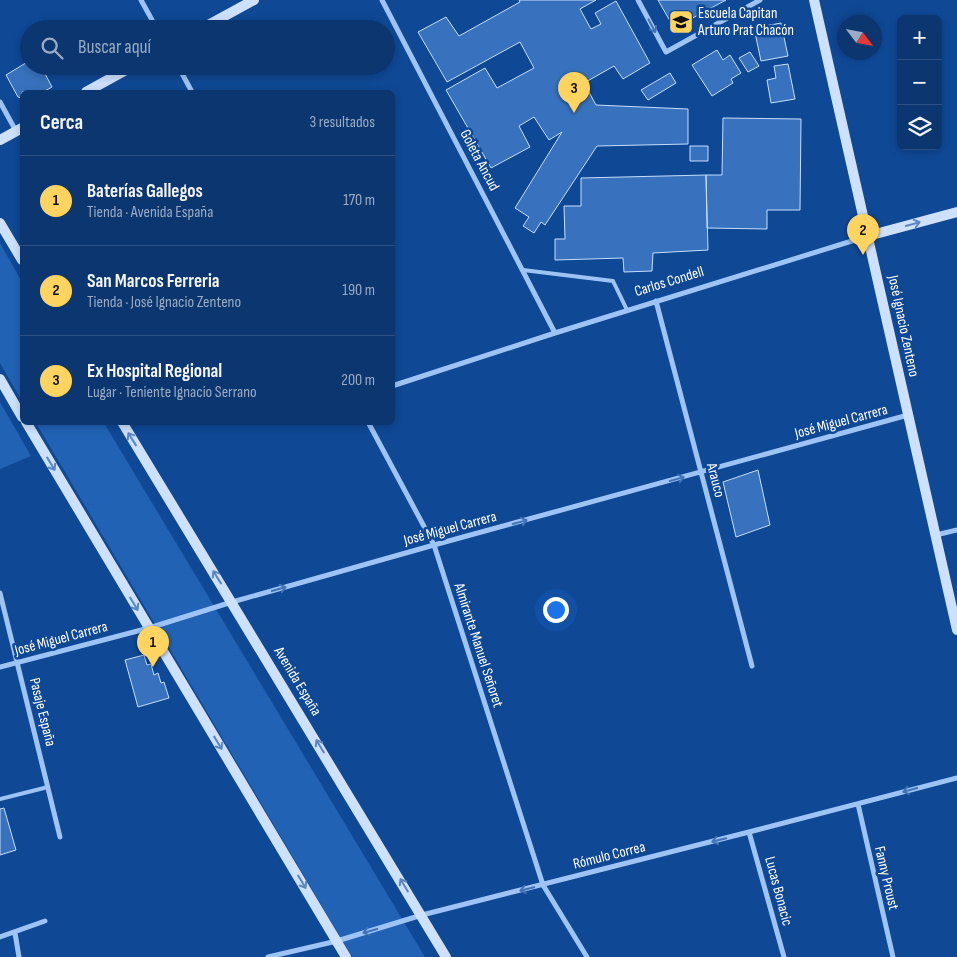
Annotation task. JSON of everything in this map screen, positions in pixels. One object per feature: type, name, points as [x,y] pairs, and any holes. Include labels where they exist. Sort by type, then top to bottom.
[{"type":"main road","points":[[217,20],[254,0]]},
{"type":"main road","name":"José Ignacio Zenteno","points":[[814,0],[957,630]]},
{"type":"main road","points":[[90,90],[117,75]]},
{"type":"main road","points":[[0,140],[19,130]]},
{"type":"main road","name":"Carlos Condell","points":[[868,236],[957,212]]},
{"type":"main road","points":[[0,223],[20,257]]},
{"type":"main road","points":[[0,380],[20,414]]},
{"type":"main road","points":[[28,425],[346,957]]},
{"type":"main road","name":"Avenida España","points":[[124,425],[446,957]]},
{"type":"street","points":[[141,0],[152,20]]},
{"type":"street","name":"Goleta Ancud","points":[[382,0],[392,20]]},
{"type":"street","points":[[638,0],[666,52],[760,0]]},
{"type":"street","name":"Goleta Ancud","points":[[395,25],[555,333]]},
{"type":"street","points":[[183,75],[191,90]]},
{"type":"street","points":[[0,102],[19,130]]},
{"type":"street","name":"Carlos Condell","points":[[395,385],[627,310],[868,236]]},
{"type":"street","name":"Arauco","points":[[656,301],[752,666]]},
{"type":"street","name":"José Miguel Carrera","points":[[0,667],[149,628],[232,602],[434,545],[908,416]]},
{"type":"street","name":"Almirante Manuel Señoret","points":[[370,425],[434,545],[543,884],[587,957]]},
{"type":"street","points":[[935,535],[957,530]]},
{"type":"street","name":"Pasaje España","points":[[0,593],[60,837]]},
{"type":"street","name":"Rómulo Correa","points":[[268,957],[337,940],[422,915],[957,778]]},
{"type":"street","name":"Fanny Proust","points":[[858,804],[893,957]]},
{"type":"street","name":"Lucas Bonacic","points":[[749,832],[784,957]]},
{"type":"street","points":[[0,937],[45,921]]},
{"type":"street","points":[[15,933],[19,957]]},
{"type":"lane","points":[[523,270],[614,281],[627,310]]},
{"type":"lane","points":[[0,799],[48,787]]},
{"type":"shaded area","points":[[0,243],[20,278],[20,398],[0,363]]},
{"type":"shaded area","points":[[0,402],[31,456],[0,469]]},
{"type":"shaded area","points":[[37,425],[105,425],[425,957],[352,957]]},
{"type":"building","points":[[519,0],[596,0],[580,9],[591,29],[601,24],[595,13],[616,1],[650,63],[623,79],[614,66],[584,83],[596,105],[688,109],[688,144],[597,146],[545,225],[541,222],[534,233],[523,226],[529,217],[515,208],[562,132],[549,140],[534,117],[519,126],[530,147],[491,168],[446,90],[485,68],[497,88],[534,68],[520,42],[447,82],[418,32],[446,17],[459,36],[520,2]]},
{"type":"building","points":[[658,0],[726,0],[674,28]]},
{"type":"building","points":[[781,23],[788,56],[761,61],[754,28]]},
{"type":"building","points":[[717,50],[723,60],[730,55],[741,73],[731,79],[733,83],[712,96],[692,65]]},
{"type":"building","points":[[750,52],[759,66],[748,72],[739,58]]},
{"type":"building","points":[[788,64],[795,99],[771,103],[767,80],[776,78],[774,66]]},
{"type":"building","points":[[20,66],[20,75],[46,75],[52,87],[47,90],[20,90],[20,98],[18,97],[6,75]]},
{"type":"building","points":[[670,73],[676,83],[648,100],[641,90]]},
{"type":"building","points":[[723,118],[801,119],[800,210],[767,210],[767,229],[707,228],[706,175],[722,175]]},
{"type":"building","points":[[690,146],[708,146],[708,161],[690,161]]},
{"type":"building","points":[[706,175],[708,250],[653,253],[652,271],[624,272],[623,258],[555,260],[555,239],[565,239],[564,206],[581,206],[581,178]]},
{"type":"building","points":[[758,470],[770,525],[736,537],[723,482]]},
{"type":"building","points":[[144,655],[147,665],[151,664],[154,675],[158,673],[161,683],[164,682],[169,698],[138,707],[125,660]]},
{"type":"building","points":[[4,808],[16,850],[0,855],[0,809]]},
{"type":"place","name":"Escuela Capitan Arturo Prat Chacón","points":[[681,22]]},
{"type":"place","name":"Ex Hospital Regional","points":[[574,113]]},
{"type":"place","name":"San Marcos Ferreria","points":[[863,255]]},
{"type":"place","name":"Baterías Gallegos","points":[[153,667]]}]
